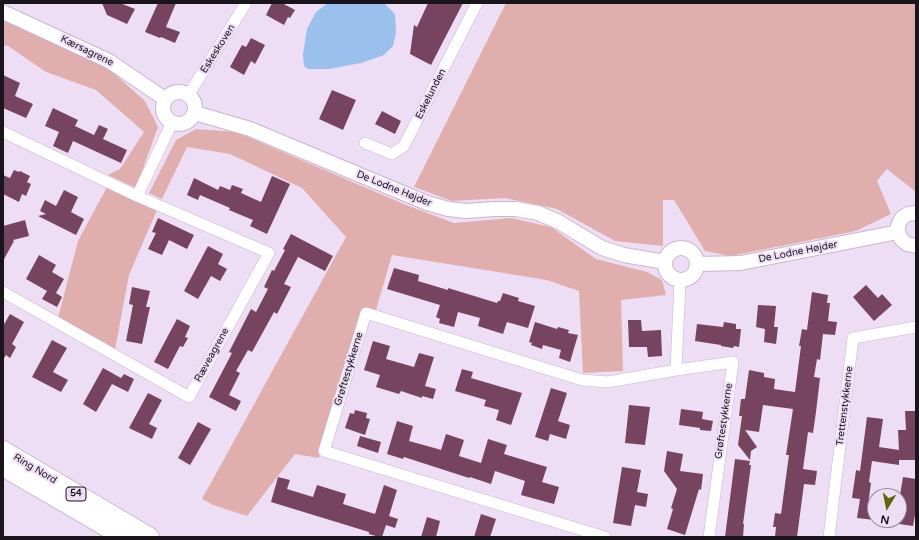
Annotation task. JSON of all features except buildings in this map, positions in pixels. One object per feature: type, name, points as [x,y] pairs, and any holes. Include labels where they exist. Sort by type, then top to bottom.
[{"type":"highway","name":"Ring Nord","points":[[3,450],[150,537]]},
{"type":"highway","name":"54","points":[[3,467],[123,537]]},
{"type":"street","name":"Eskeskoven","points":[[189,94],[246,3]]},
{"type":"street","name":"Eskelunden","points":[[365,143],[392,154],[404,146],[477,3]]},
{"type":"street","name":"Kærsagrene","points":[[3,12],[109,61],[165,99]]},
{"type":"street","points":[[178,91],[189,94],[195,102],[195,113],[188,122],[183,124],[172,123],[164,115],[163,104],[165,99],[169,95],[178,91]]},
{"type":"street","name":"De Lodne Højder","points":[[195,113],[250,129],[427,203],[448,209],[466,211],[502,209],[538,213],[559,222],[602,248],[624,255],[665,262]]},
{"type":"street","points":[[137,196],[172,123]]},
{"type":"street","name":"Ræveagrene","points":[[3,132],[137,196],[269,253],[189,397],[3,292]]},
{"type":"street","points":[[916,213],[908,214],[903,217],[898,226],[898,232],[903,241],[907,244],[916,246]]},
{"type":"street","name":"De Lodne Højder","points":[[697,264],[741,263],[898,232]]},
{"type":"street","points":[[678,248],[683,248],[691,252],[697,264],[693,274],[685,280],[675,279],[670,276],[665,268],[666,257],[673,250],[678,248]]},
{"type":"street","points":[[676,370],[680,280]]},
{"type":"street","name":"Grøftestykkerne","points":[[605,537],[324,451],[366,313],[582,380],[608,382],[732,362],[709,537]]},
{"type":"street","name":"Trettenstykkerne","points":[[829,537],[853,338],[916,327]]},
{"type":"shaded area","points":[[506,3],[916,3],[916,192],[887,169],[877,181],[891,214],[856,231],[731,256],[705,251],[674,200],[663,200],[663,246],[615,241],[557,209],[505,198],[452,201],[414,187]]},
{"type":"shaded area","points":[[3,20],[109,69],[145,101],[158,127],[136,188],[108,175],[120,169],[144,132],[96,90],[46,72],[8,46],[3,45]]},
{"type":"shaded area","points":[[196,129],[236,132],[406,205],[454,223],[511,218],[551,227],[596,259],[647,272],[662,280],[666,295],[621,300],[623,371],[583,373],[579,291],[547,280],[392,255],[376,310],[363,308],[319,458],[295,454],[247,516],[213,505],[202,499],[346,237],[302,188],[230,154],[187,147],[162,199],[149,193],[176,140]]},
{"type":"shaded area","points":[[107,187],[157,210],[129,275],[115,350],[58,318],[78,241]]},
{"type":"water","points":[[328,3],[384,3],[395,14],[396,33],[393,46],[384,55],[361,63],[329,69],[308,69],[304,66],[303,54],[307,29],[316,12]]}]
